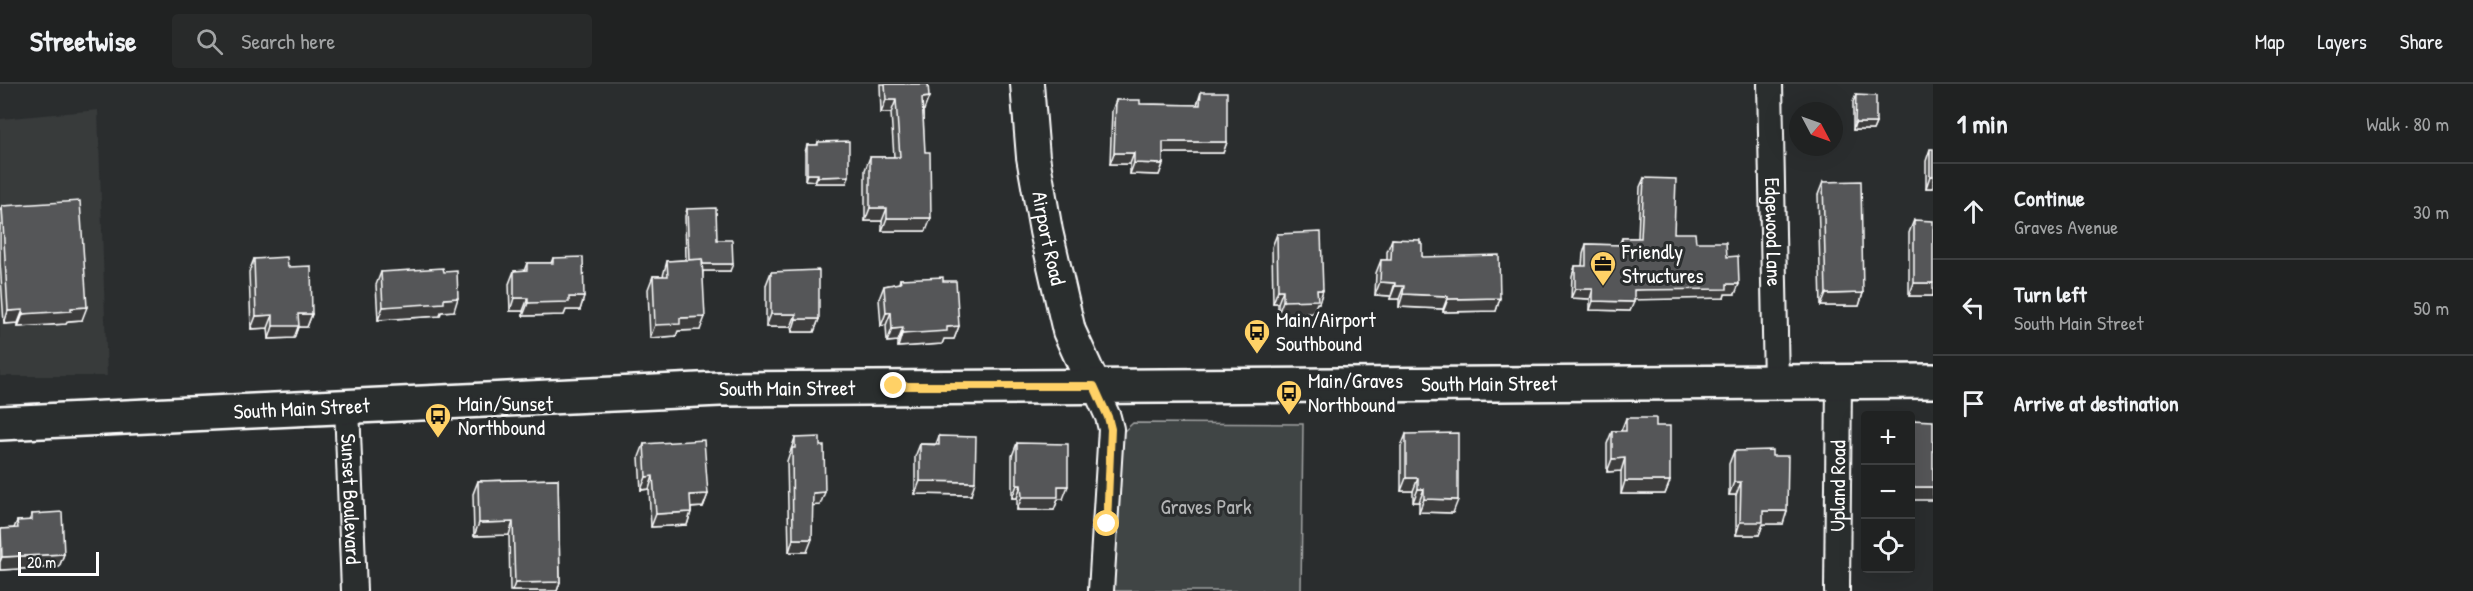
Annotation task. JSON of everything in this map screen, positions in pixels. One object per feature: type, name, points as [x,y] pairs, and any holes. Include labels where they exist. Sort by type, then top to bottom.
[{"type":"main road","name":"South Main Street","points":[[0,423],[720,389],[1933,381]]},
{"type":"street","name":"Airport Road","points":[[1027,84],[1033,157],[1046,231],[1069,331],[1094,386]]},
{"type":"street","name":"Edgewood Lane","points":[[1770,84],[1776,382]]},
{"type":"street","name":"Upland Road","points":[[1836,591],[1839,382]]},
{"type":"street","points":[[1094,386],[1111,429],[1101,591]]},
{"type":"street","name":"Sunset Boulevard","points":[[347,406],[354,591]]},
{"type":"shaded area","points":[[98,110],[107,376],[0,376],[0,119]]},
{"type":"green space","name":"Graves Park","points":[[1133,423],[1303,424],[1301,591],[1109,591],[1122,433]]},
{"type":"building","points":[[885,84],[928,84],[929,97],[922,98],[925,152],[930,152],[931,218],[887,218],[887,208],[870,208],[870,157],[900,157],[896,100],[886,100]]},
{"type":"building","points":[[1201,92],[1227,92],[1227,142],[1163,142],[1163,164],[1134,163],[1134,153],[1114,153],[1116,100],[1140,100],[1140,104],[1200,105]]},
{"type":"building","points":[[1856,95],[1876,96],[1876,123],[1855,123]]},
{"type":"building","points":[[849,141],[849,176],[818,177],[818,174],[807,174],[807,145],[818,145],[818,142]]},
{"type":"building","points":[[1930,149],[1933,149],[1933,176],[1930,176]]},
{"type":"building","points":[[1644,178],[1676,179],[1674,233],[1695,233],[1696,242],[1726,242],[1727,257],[1738,256],[1739,284],[1727,284],[1727,289],[1634,290],[1634,302],[1593,301],[1593,289],[1575,289],[1575,266],[1586,266],[1586,244],[1622,245],[1622,238],[1641,238]]},
{"type":"building","points":[[1861,181],[1863,293],[1826,294],[1823,182]]},
{"type":"building","points":[[80,201],[87,307],[71,308],[71,311],[23,314],[23,310],[8,311],[2,206]]},
{"type":"building","points":[[716,208],[717,240],[732,240],[733,264],[703,264],[702,259],[689,260],[687,209]]},
{"type":"building","points":[[1914,220],[1933,221],[1933,283],[1914,283]]},
{"type":"building","points":[[1321,232],[1323,290],[1317,290],[1318,300],[1283,301],[1283,290],[1278,290],[1277,234]]},
{"type":"building","points":[[1392,239],[1420,240],[1422,257],[1499,255],[1500,298],[1448,299],[1448,296],[1403,294],[1404,286],[1380,282],[1381,260],[1391,260]]},
{"type":"building","points":[[287,257],[288,267],[311,266],[312,314],[298,314],[299,326],[273,326],[273,315],[256,316],[254,259]]},
{"type":"building","points":[[583,257],[584,297],[569,297],[569,302],[528,303],[528,298],[514,298],[514,271],[527,270],[527,263],[553,263],[553,258]]},
{"type":"building","points":[[702,259],[705,317],[680,318],[680,324],[655,325],[653,276],[668,276],[667,261]]},
{"type":"building","points":[[443,268],[444,272],[457,271],[458,298],[444,299],[444,303],[383,307],[381,272]]},
{"type":"building","points":[[819,270],[819,319],[796,319],[796,314],[771,314],[771,272]]},
{"type":"building","points":[[943,277],[943,281],[956,281],[959,326],[947,327],[947,331],[902,334],[903,328],[892,329],[891,312],[886,313],[884,286],[901,283],[900,279]]},
{"type":"building","points":[[1626,418],[1656,418],[1656,426],[1670,426],[1670,481],[1625,481],[1625,458],[1612,459],[1612,431],[1626,431]]},
{"type":"building","points":[[1915,420],[1933,421],[1933,487],[1915,487]]},
{"type":"building","points":[[1458,433],[1458,500],[1424,499],[1424,489],[1418,489],[1418,478],[1406,478],[1406,434]]},
{"type":"building","points":[[939,436],[976,437],[975,482],[920,481],[920,444],[939,445]]},
{"type":"building","points":[[820,437],[820,446],[824,446],[825,492],[813,493],[812,539],[793,539],[792,448],[795,448],[795,438]]},
{"type":"building","points":[[704,440],[708,494],[690,495],[691,512],[656,514],[653,476],[646,477],[644,444]]},
{"type":"building","points":[[1017,443],[1068,444],[1068,486],[1058,486],[1058,497],[1022,497],[1021,485],[1017,485]]},
{"type":"building","points":[[1772,450],[1772,456],[1788,456],[1787,511],[1763,511],[1763,522],[1740,522],[1741,482],[1734,482],[1734,451]]},
{"type":"building","points":[[558,479],[560,582],[515,583],[513,522],[479,523],[478,481]]},
{"type":"building","points":[[62,512],[64,554],[2,557],[1,529],[18,528],[17,521],[32,520],[32,514]]},
{"type":"place","name":"Friendly Structures","points":[[1603,287]]},
{"type":"place","name":"Main/Airport Southbound","points":[[1257,355]]},
{"type":"place","name":"Main/Graves Northbound","points":[[1289,416]]},
{"type":"place","name":"Main/Sunset Northbound","points":[[438,439]]},
{"type":"route","points":[[894,386],[1094,386],[1111,429],[1107,524]]}]
